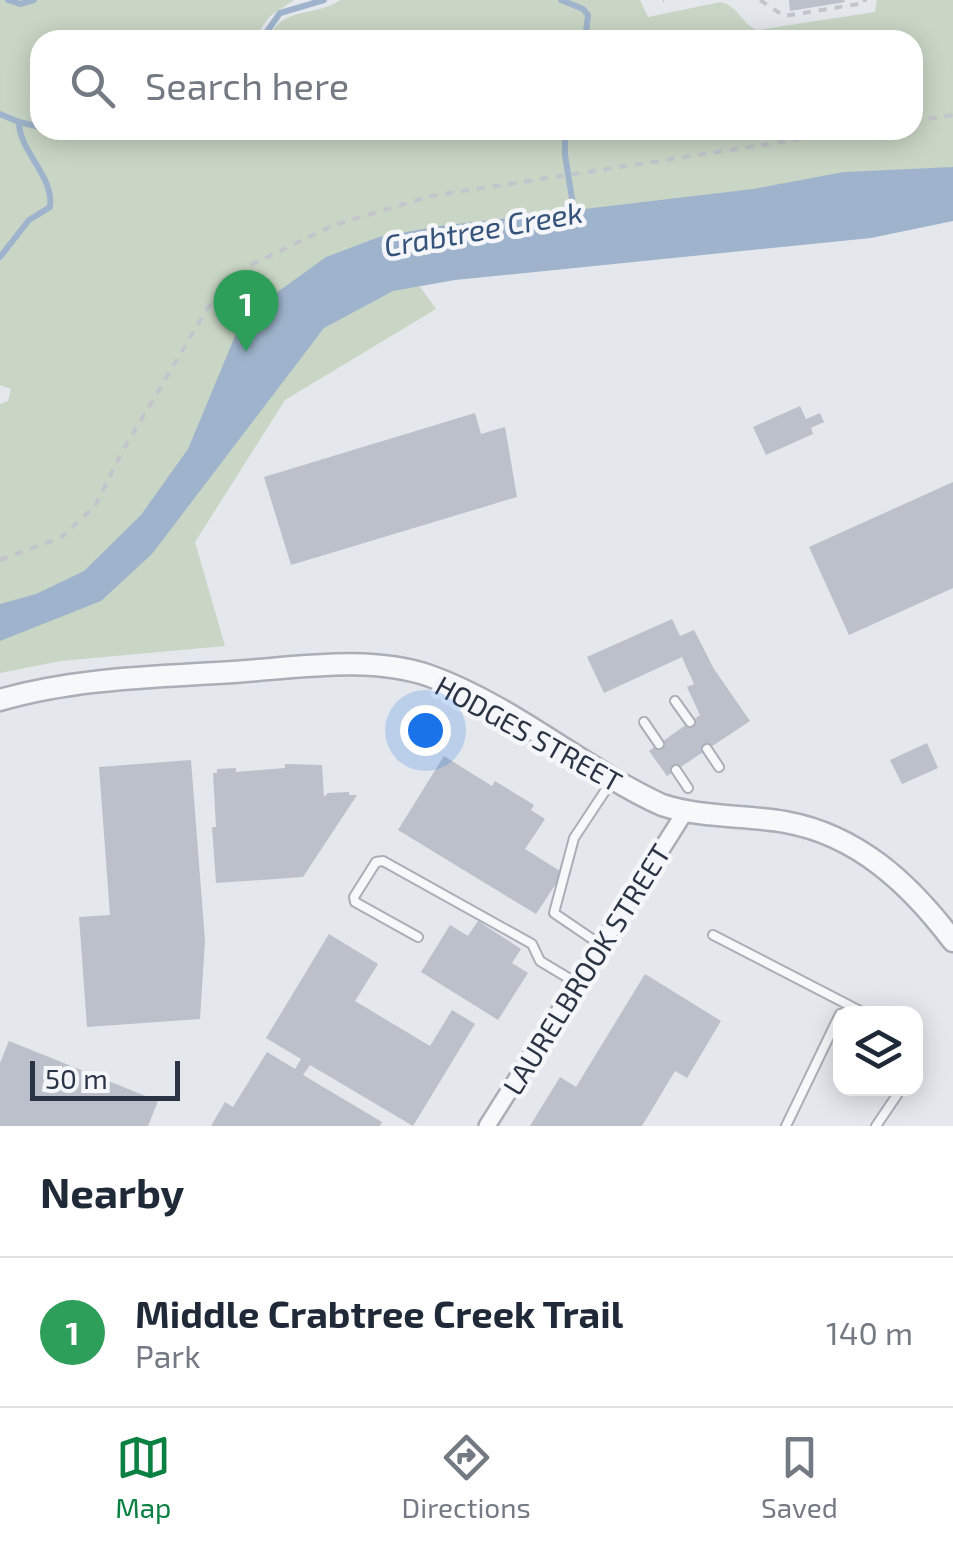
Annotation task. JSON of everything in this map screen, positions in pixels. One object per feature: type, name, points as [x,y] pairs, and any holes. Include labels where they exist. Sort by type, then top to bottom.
[{"type":"street","name":"HODGES STREET","points":[[0,700],[44,690],[133,680],[306,668],[379,667],[427,675],[452,685],[642,796],[685,812],[787,822],[836,837],[864,852],[896,877],[953,941]]},
{"type":"street","name":"LAURELBROOK STREET","points":[[487,1126],[685,812]]},
{"type":"lane","points":[[675,701],[690,722]]},
{"type":"lane","points":[[644,722],[659,744]]},
{"type":"lane","points":[[707,749],[719,767]]},
{"type":"lane","points":[[676,770],[688,788]]},
{"type":"lane","points":[[601,945],[554,913],[574,838],[613,779]]},
{"type":"lane","points":[[418,938],[355,902],[354,897],[376,862],[383,861],[532,944],[540,962],[576,983]]},
{"type":"lane","points":[[713,935],[851,1006]]},
{"type":"lane","points":[[786,1126],[833,1030]]},
{"type":"lane","points":[[876,1126],[896,1096]]},
{"type":"path","points":[[760,0],[784,16],[865,4],[864,0]]},
{"type":"path","points":[[923,120],[953,115]]},
{"type":"path","points":[[0,560],[62,537],[96,506],[122,452],[207,310],[253,264],[334,224],[430,196],[795,140]]},
{"type":"green space","points":[[0,0],[294,0],[269,17],[260,30],[30,30],[30,140],[923,140],[923,30],[757,30],[875,12],[877,0],[953,0],[953,199],[403,263],[436,309],[285,400],[195,542],[225,646],[61,661],[0,673],[0,404],[8,401],[11,389],[0,385]]},
{"type":"green space","points":[[340,0],[640,0],[648,17],[721,2],[732,7],[757,30],[274,30],[290,17]]},
{"type":"water","name":"Crabtree Creek","points":[[953,167],[953,221],[871,238],[455,280],[393,291],[324,328],[152,554],[101,601],[0,641],[0,604],[36,594],[84,571],[141,515],[188,449],[243,317],[326,257],[379,237],[440,226],[753,189],[844,172]]},
{"type":"building","points":[[789,0],[844,0],[845,2],[790,11]]},
{"type":"building","points":[[800,406],[806,419],[820,413],[824,422],[811,428],[813,434],[766,455],[753,427]]},
{"type":"building","points":[[475,413],[481,434],[505,427],[517,497],[291,565],[264,477]]},
{"type":"building","points":[[953,482],[953,588],[849,635],[809,547]]},
{"type":"building","points":[[672,619],[680,636],[694,630],[714,669],[750,721],[667,776],[649,751],[700,715],[687,687],[694,684],[682,657],[604,693],[587,657]]},
{"type":"building","points":[[927,743],[938,768],[902,784],[890,760]]},
{"type":"building","points":[[444,756],[492,786],[495,781],[534,805],[531,810],[545,819],[525,849],[563,873],[536,914],[398,830]]},
{"type":"building","points":[[191,760],[205,941],[200,1019],[87,1027],[79,917],[110,915],[99,767]]},
{"type":"building","points":[[285,764],[322,765],[324,797],[328,793],[357,795],[303,877],[216,883],[213,773],[217,769],[236,768],[236,772],[285,768]]},
{"type":"building","points":[[478,921],[521,949],[512,963],[528,973],[498,1020],[421,972],[450,925],[468,936]]},
{"type":"building","points":[[329,934],[378,964],[355,1001],[430,1046],[452,1010],[475,1024],[413,1126],[310,1065],[303,1075],[382,1122],[380,1126],[211,1126],[225,1102],[233,1107],[267,1052],[295,1069],[301,1059],[266,1038]]},
{"type":"building","points":[[645,974],[721,1021],[687,1078],[675,1071],[642,1126],[530,1126],[560,1077],[576,1087]]},
{"type":"building","points":[[9,1041],[158,1101],[148,1126],[0,1126],[0,1063]]},
{"type":"waterway","points":[[8,0],[20,4],[34,0]]},
{"type":"waterway","points":[[268,30],[280,13],[324,0]]},
{"type":"waterway","points":[[561,0],[583,9],[588,15],[586,30]]},
{"type":"waterway","points":[[0,114],[19,122],[24,143],[50,195],[50,207],[29,220],[0,257]]},
{"type":"waterway","points":[[19,122],[30,125]]},
{"type":"waterway","name":"Crabtree Creek","points":[[565,140],[575,217]]},
{"type":"place","name":"Middle Crabtree Creek Trail","points":[[246,352]]}]
